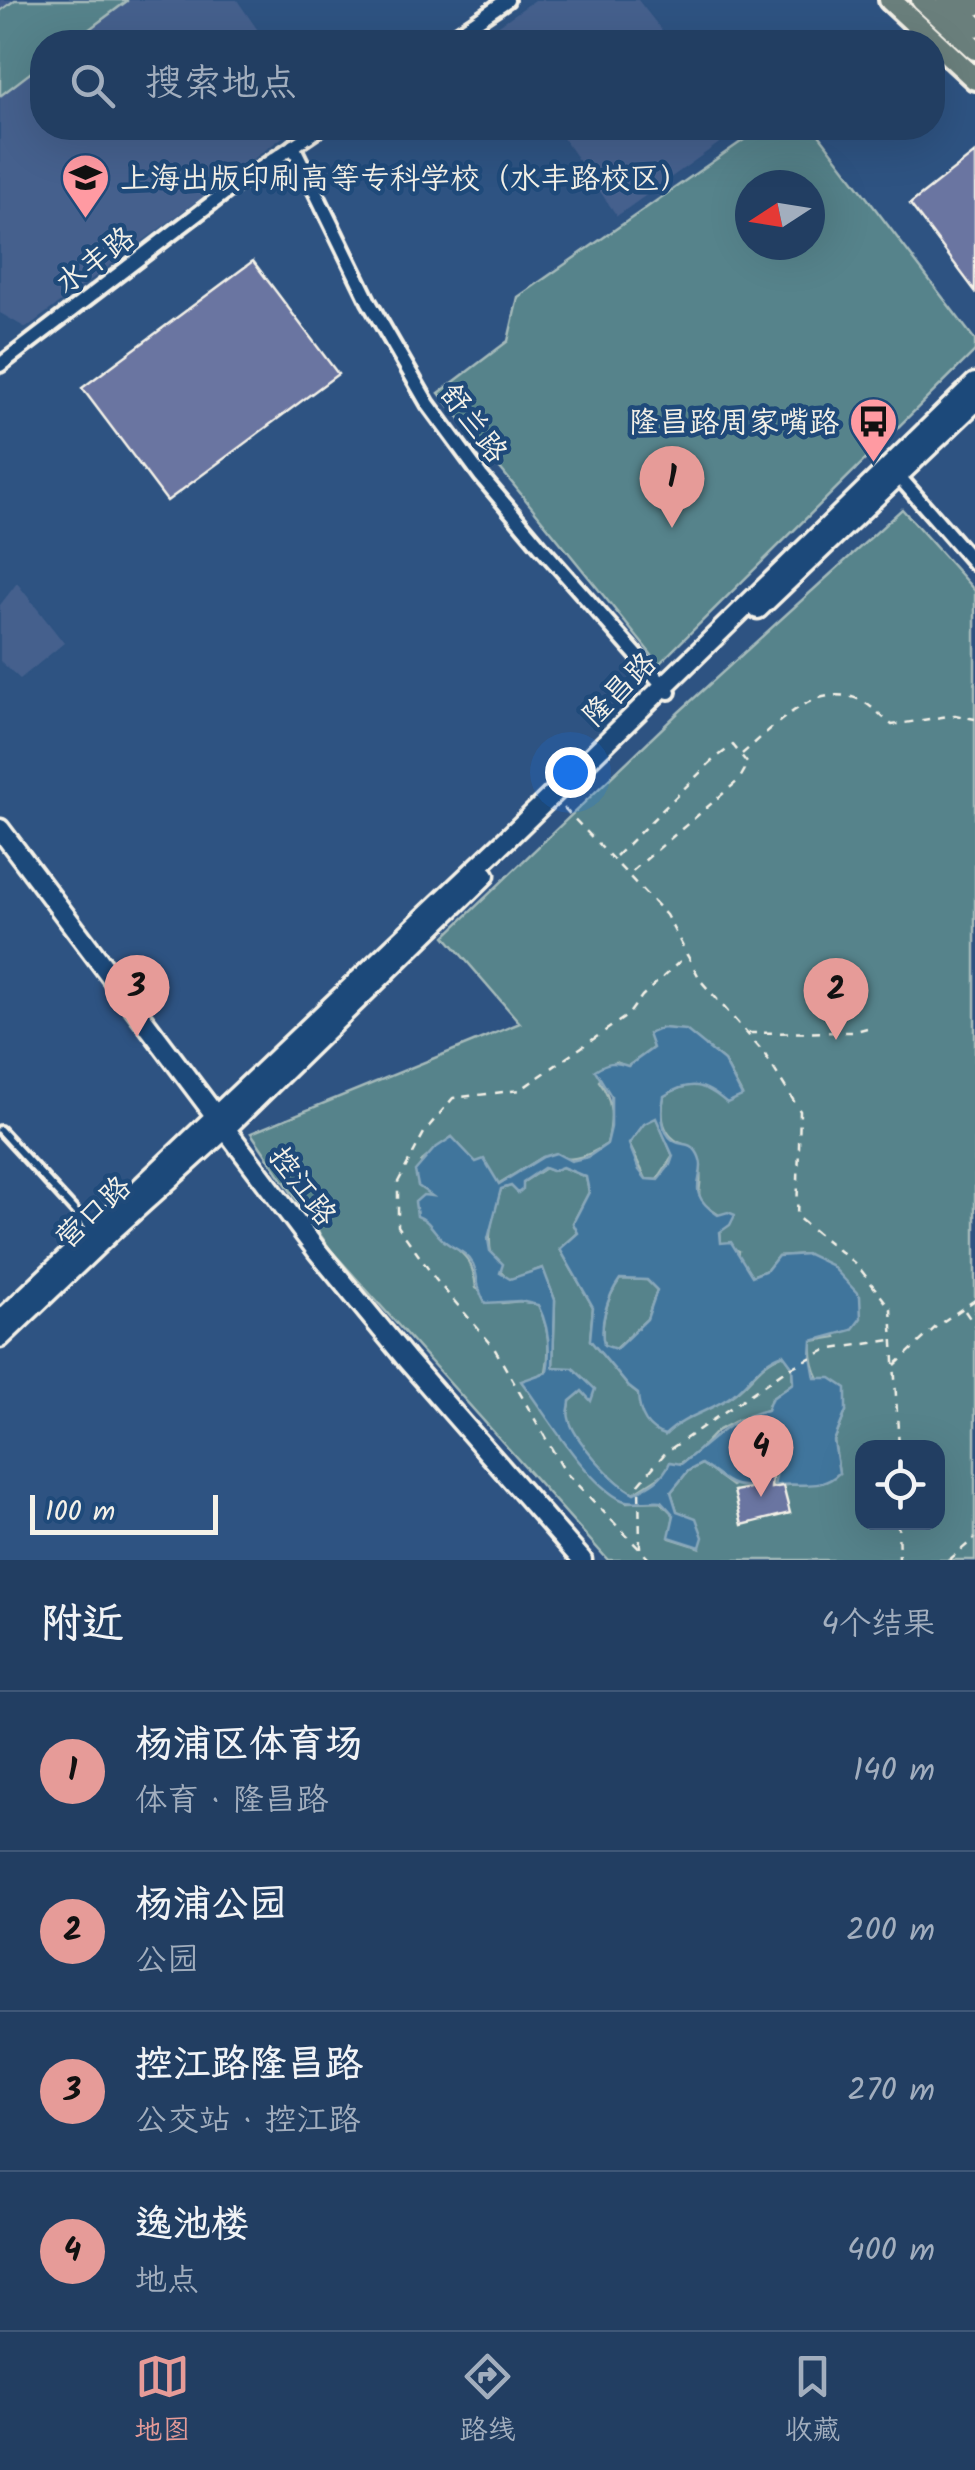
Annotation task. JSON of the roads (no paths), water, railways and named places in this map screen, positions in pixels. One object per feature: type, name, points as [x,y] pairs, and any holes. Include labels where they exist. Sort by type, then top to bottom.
[{"type":"main road","points":[[890,0],[922,30]]},
{"type":"main road","points":[[922,0],[975,49]]},
{"type":"main road","points":[[947,0],[975,26]]},
{"type":"main road","points":[[945,52],[975,80]]},
{"type":"main road","name":"隆昌路","points":[[220,1123],[508,838],[893,470],[975,383]]},
{"type":"main road","name":"隆昌路","points":[[893,470],[975,402]]},
{"type":"main road","name":"隆昌路","points":[[220,1123],[421,940],[666,689]]},
{"type":"main road","name":"控江路","points":[[0,829],[318,1252],[582,1560]]},
{"type":"main road","name":"营口路","points":[[0,1321],[93,1231],[220,1123]]},
{"type":"main road","name":"营口路","points":[[0,1338],[220,1123]]},
{"type":"street","points":[[463,30],[507,0]]},
{"type":"street","name":"水丰路","points":[[0,365],[210,204],[302,140]]},
{"type":"street","name":"舒兰路","points":[[293,146],[369,302],[428,404],[481,476],[666,689]]},
{"type":"street","points":[[893,470],[975,564]]},
{"type":"lane","points":[[0,1130],[93,1231]]},
{"type":"place","name":"上海出版印刷高等专科学校（水丰路校区）","points":[[85,220]]},
{"type":"place","name":"隆昌路周家嘴路","points":[[874,464]]},
{"type":"place","name":"杨浦区体育场","points":[[672,528]]},
{"type":"place","name":"控江路隆昌路","points":[[137,1037]]},
{"type":"place","name":"杨浦公园","points":[[836,1040]]},
{"type":"place","name":"逸池楼","points":[[761,1497]]}]
